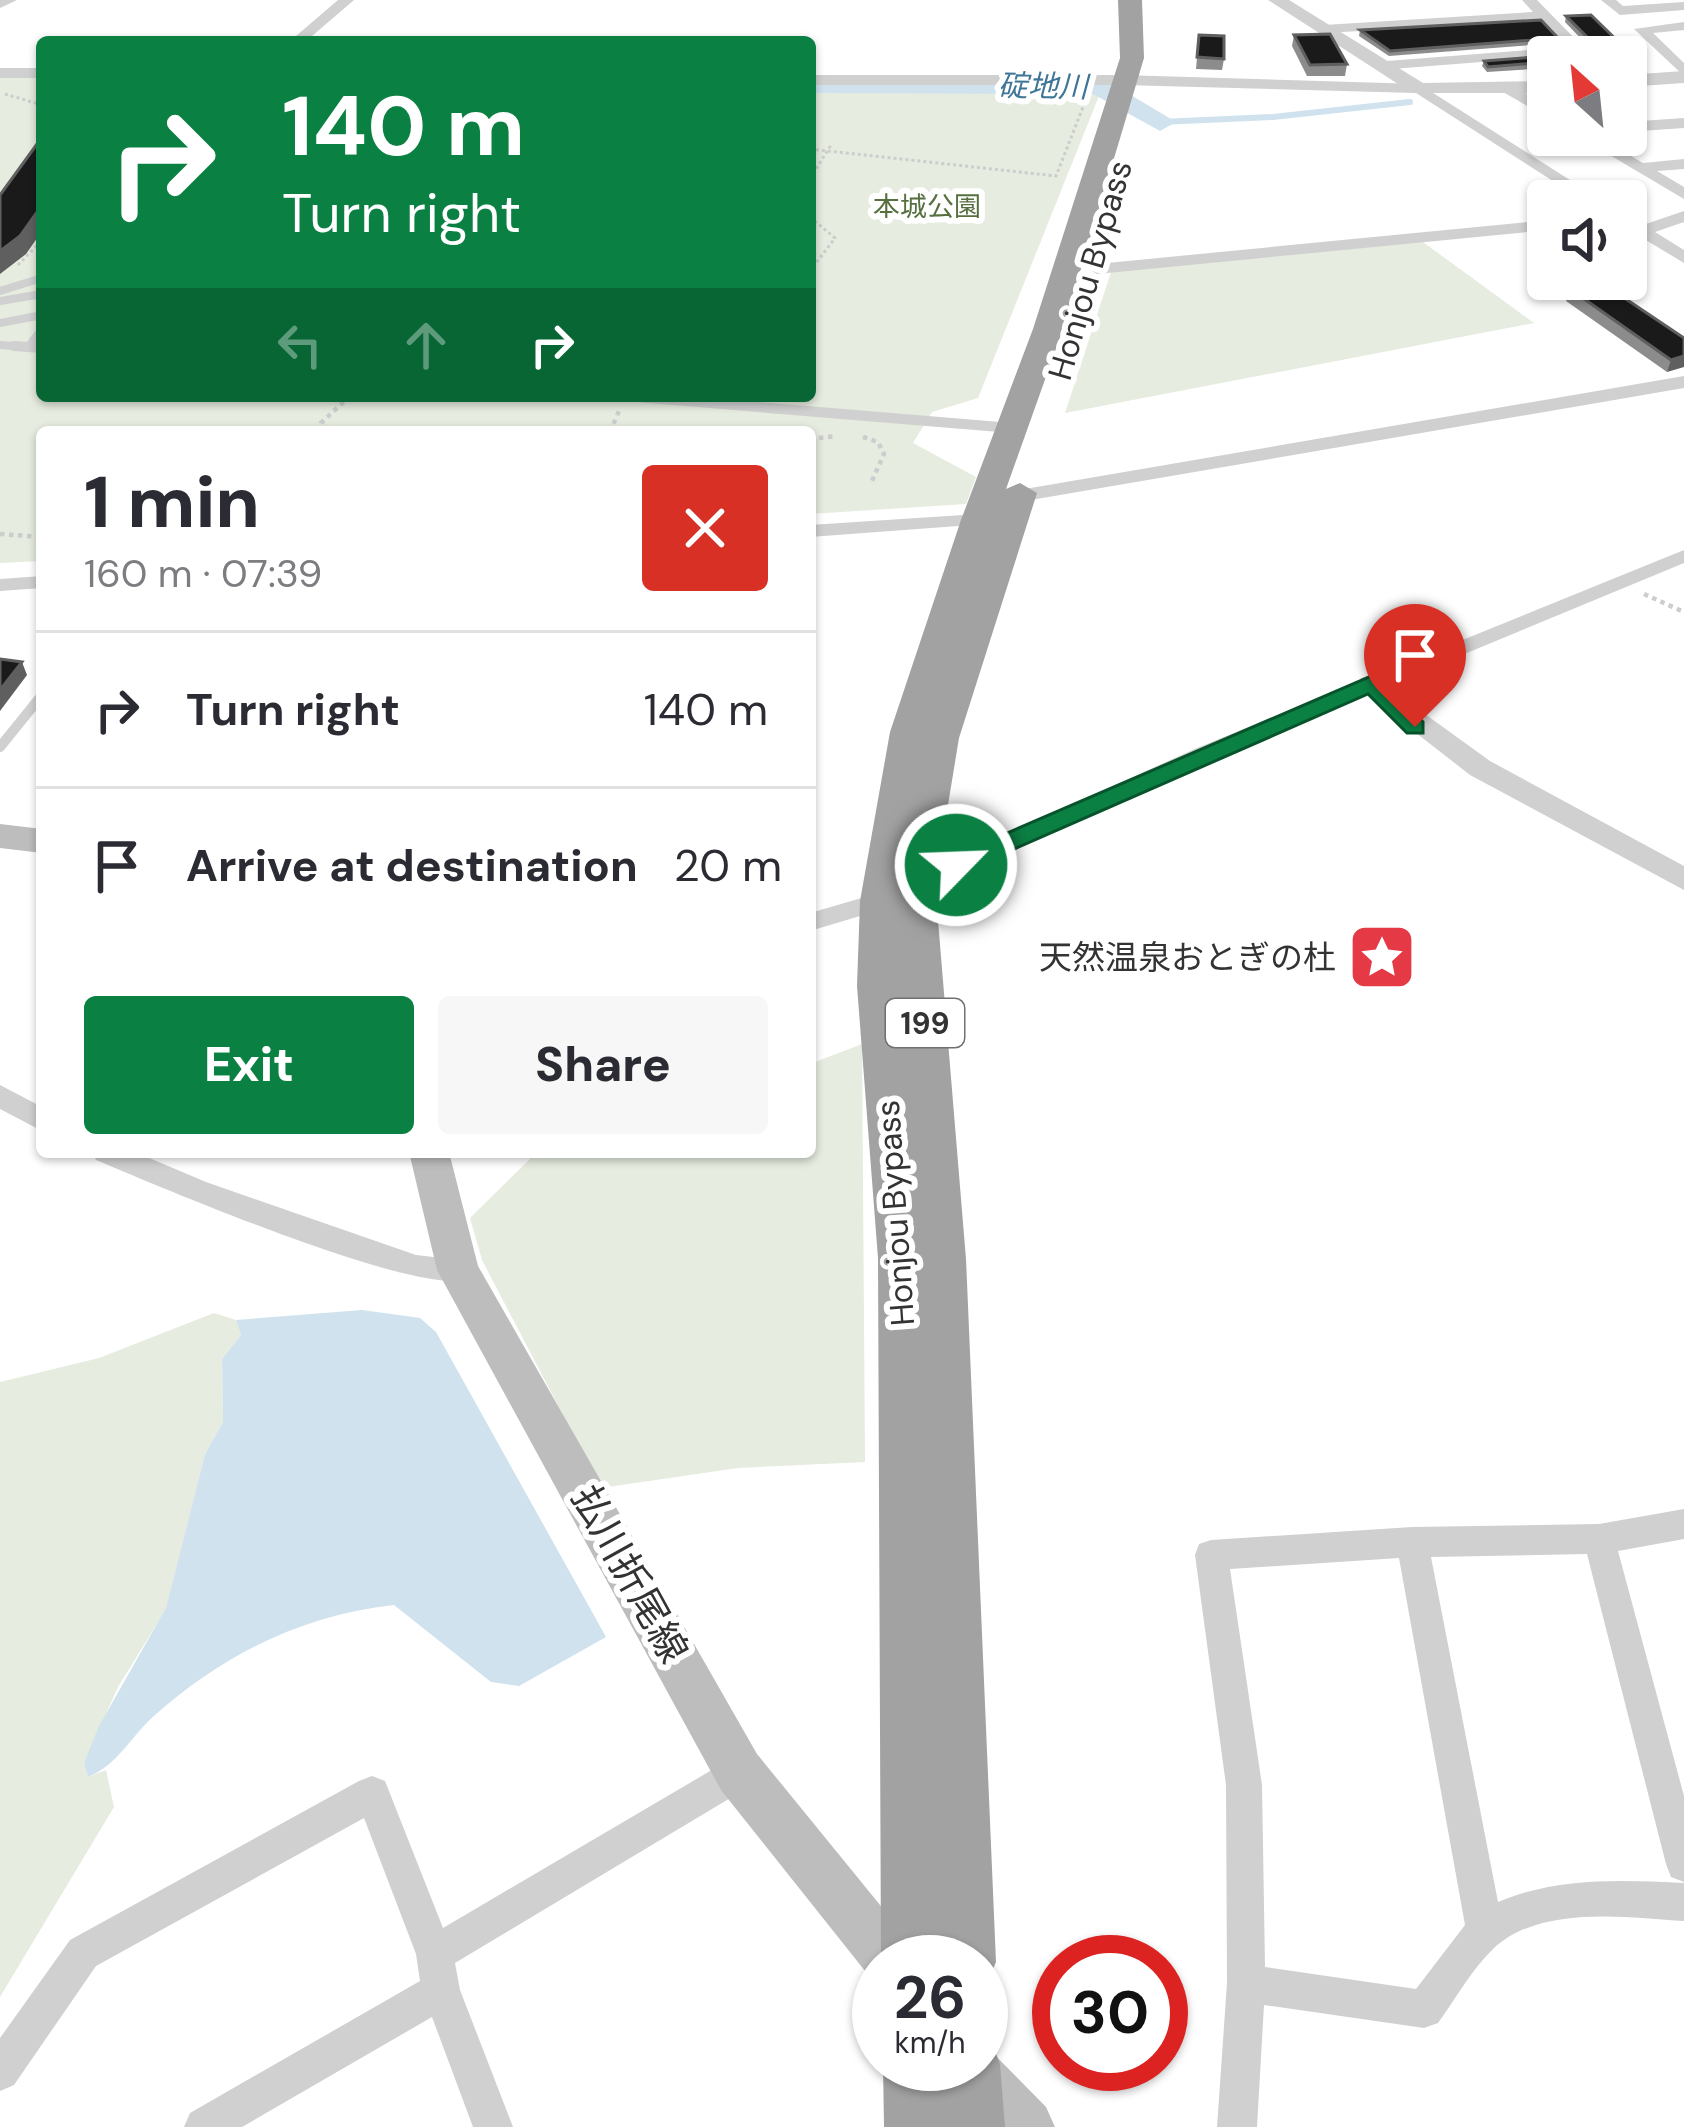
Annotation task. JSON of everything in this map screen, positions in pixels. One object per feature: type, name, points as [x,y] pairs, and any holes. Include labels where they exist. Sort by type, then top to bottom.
[{"type":"highway","name":"Honjou Bypass","points":[[912,1935],[902,1258],[879,986],[897,893],[940,738],[1097,268],[1132,58],[1130,0]]},
{"type":"highway","name":"Honjou Bypass","points":[[964,1935],[942,1259],[897,893],[909,732],[1123,98],[1153,59],[1149,0]]},
{"type":"highway","points":[[916,2091],[917,2127]]},
{"type":"highway","points":[[970,2091],[972,2127]]},
{"type":"main road","points":[[0,836],[36,841]]},
{"type":"main road","name":"払川折尾線","points":[[430,1158],[458,1270],[739,1772],[870,1935]]},
{"type":"main road","points":[[993,2091],[1026,2127]]},
{"type":"street","points":[[0,4],[10,0]]},
{"type":"street","points":[[303,36],[347,0]]},
{"type":"street","points":[[1277,0],[1562,180]]},
{"type":"street","points":[[1379,65],[1579,51],[1528,0]]},
{"type":"street","points":[[1608,0],[1620,11],[1684,6]]},
{"type":"street","points":[[1324,29],[1388,18],[1544,16]]},
{"type":"street","points":[[1684,26],[1641,29],[1684,74]]},
{"type":"street","points":[[0,73],[36,74]]},
{"type":"street","points":[[1647,78],[1684,74]]},
{"type":"street","points":[[816,80],[1123,98],[1527,88]]},
{"type":"street","points":[[1508,89],[1527,100]]},
{"type":"street","points":[[1647,126],[1684,123]]},
{"type":"street","points":[[1619,156],[1684,194]]},
{"type":"street","points":[[1638,167],[1684,164]]},
{"type":"street","points":[[1647,223],[1684,216]]},
{"type":"street","points":[[1097,268],[1527,227]]},
{"type":"street","points":[[1647,234],[1684,258]]},
{"type":"street","points":[[1019,496],[1684,382]]},
{"type":"street","points":[[816,531],[978,520]]},
{"type":"street","points":[[816,920],[897,893],[1371,684],[1684,556]]},
{"type":"street","points":[[0,585],[36,583]]},
{"type":"street","points":[[1371,684],[1415,727],[1456,754],[1684,879]]},
{"type":"street","points":[[0,1096],[36,1117]]},
{"type":"street","points":[[120,1158],[416,1268],[458,1270]]},
{"type":"street","points":[[1238,2127],[1246,1983],[1244,1785],[1211,1555],[1412,1542],[1599,1539],[1684,1523]]},
{"type":"street","points":[[1599,1539],[1684,1864]]},
{"type":"street","points":[[1412,1542],[1485,1931]]},
{"type":"street","points":[[204,2127],[739,1772]]},
{"type":"street","points":[[0,2071],[83,1953],[371,1794],[493,2127]]},
{"type":"street","points":[[1246,1983],[1424,2009],[1485,1931],[1520,1913],[1597,1897],[1684,1902]]},
{"type":"lane","points":[[0,291],[36,280]]},
{"type":"lane","points":[[0,301],[36,295]]},
{"type":"lane","points":[[0,323],[36,316]]},
{"type":"lane","points":[[28,346],[36,336]]},
{"type":"lane","points":[[0,344],[36,347]]},
{"type":"lane","points":[[697,402],[1012,428]]},
{"type":"lane","points":[[0,746],[36,702]]},
{"type":"path","points":[[3,94],[36,103]]},
{"type":"path","points":[[816,149],[1056,176],[1123,98]]},
{"type":"path","points":[[816,169],[829,148]]},
{"type":"path","points":[[816,224],[835,238],[816,260]]},
{"type":"path","points":[[20,265],[36,247]]},
{"type":"path","points":[[323,426],[345,402]]},
{"type":"path","points":[[854,433],[878,442],[884,454],[871,483]]},
{"type":"path","points":[[0,535],[36,537]]},
{"type":"path","points":[[1616,581],[1684,612]]},
{"type":"green space","name":"本城公園","points":[[0,77],[36,78],[36,402],[816,402],[816,85],[1101,91],[978,398],[932,412],[913,443],[976,477],[966,504],[816,514],[816,426],[36,426],[36,561],[0,563]]},
{"type":"green space","points":[[1412,234],[1534,323],[1065,413],[1112,269]]},
{"type":"green space","points":[[862,1044],[865,1462],[738,1468],[601,1488],[482,1260],[470,1218],[531,1158],[816,1158],[816,1062]]},
{"type":"green space","points":[[214,1313],[236,1320],[241,1335],[222,1359],[223,1422],[205,1454],[166,1609],[118,1687],[84,1763],[88,1777],[106,1770],[114,1807],[0,1997],[0,1382],[99,1358]]},
{"type":"water","points":[[362,1310],[420,1318],[436,1332],[606,1637],[519,1686],[491,1682],[394,1605],[328,1618],[266,1641],[209,1673],[155,1715],[108,1765],[88,1777],[84,1763],[99,1726],[166,1608],[205,1454],[223,1422],[222,1359],[241,1335],[236,1320]]},
{"type":"building","points":[[1591,15],[1613,36],[1586,36],[1566,16]]},
{"type":"building","points":[[1541,20],[1556,36],[1390,51],[1360,30]]},
{"type":"building","points":[[1330,34],[1347,64],[1310,65],[1294,35]]},
{"type":"building","points":[[1199,35],[1224,36],[1224,59],[1197,57]]},
{"type":"building","points":[[1527,58],[1527,64],[1488,67],[1484,61]]},
{"type":"building","points":[[36,145],[36,213],[20,236],[0,251],[0,195]]},
{"type":"building","points":[[1586,300],[1627,300],[1684,338],[1684,356],[1671,360]]},
{"type":"building","points":[[0,659],[22,662],[0,690]]},
{"type":"waterway","name":"碇地川","points":[[816,84],[1099,85],[1160,122]]},
{"type":"waterway","name":"碇地川","points":[[1160,122],[1273,117],[1410,102]]},
{"type":"place","name":"天然温泉おとぎの杜","points":[[1382,957]]},
{"type":"route","points":[[956,865],[1371,684],[1415,727]]}]
